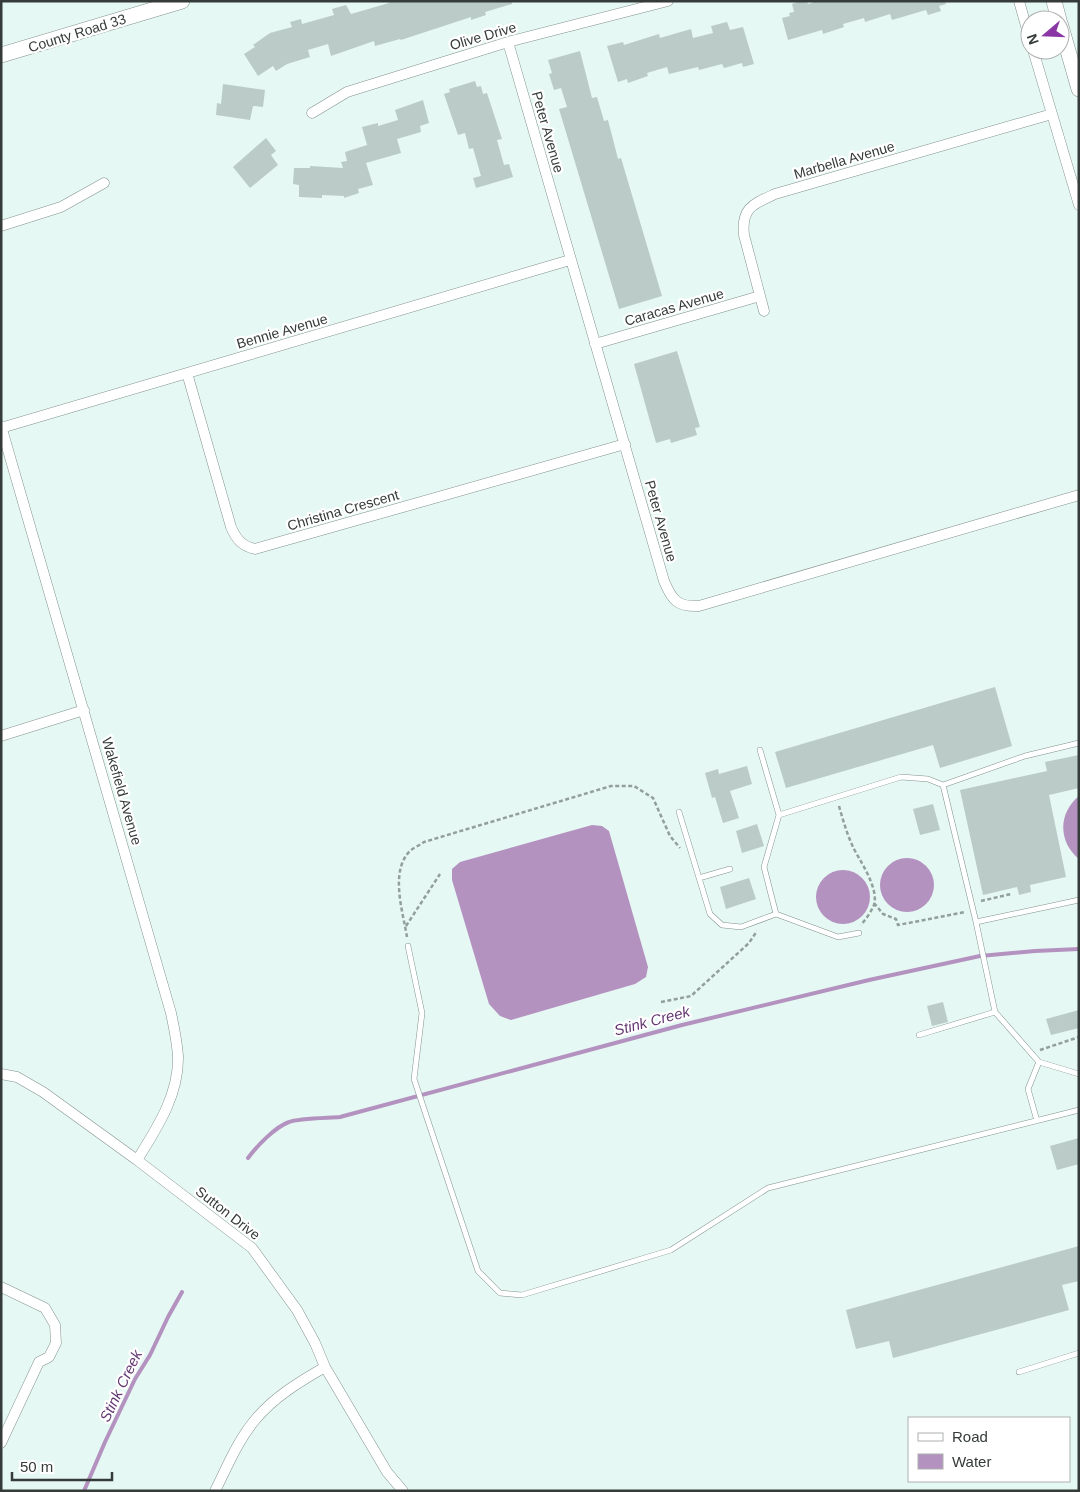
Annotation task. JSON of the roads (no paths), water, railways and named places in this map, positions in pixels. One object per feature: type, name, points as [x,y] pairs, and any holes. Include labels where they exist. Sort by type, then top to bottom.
[{"type":"main road","name":"County Road 33","points":[[1,55],[182,1]]},
{"type":"main road","points":[[1070,57],[1079,89]]},
{"type":"street","name":"Olive Drive","points":[[312,113],[347,92],[508,42],[668,1]]},
{"type":"street","name":"Peter Avenue","points":[[508,42],[664,581],[674,599],[681,605],[688,607],[699,606],[1079,494]]},
{"type":"street","points":[[1036,60],[1079,205]]},
{"type":"street","name":"Marbella Avenue","points":[[764,311],[742,222],[747,211],[757,202],[775,194],[1052,114]]},
{"type":"street","points":[[1,226],[61,207],[104,183]]},
{"type":"street","name":"Bennie Avenue","points":[[1,427],[187,374],[570,260]]},
{"type":"street","name":"Caracas Avenue","points":[[594,344],[760,296]]},
{"type":"street","name":"Christina Crescent","points":[[187,374],[231,527],[241,543],[255,549],[625,444]]},
{"type":"street","name":"Wakefield Avenue","points":[[1,427],[171,1013],[177,1049],[176,1079],[171,1101],[137,1160]]},
{"type":"street","points":[[1,736],[84,710]]},
{"type":"street","name":"Sutton Drive","points":[[1,1074],[17,1077],[30,1083],[137,1160],[252,1248],[297,1310],[315,1343],[325,1367],[387,1472],[403,1491]]},
{"type":"street","points":[[1,1287],[45,1308],[55,1325],[56,1343],[49,1357],[39,1362],[1,1443]]},
{"type":"street","points":[[215,1491],[237,1447],[254,1422],[269,1405],[287,1390],[325,1367]]},
{"type":"lane","points":[[779,815],[901,777],[928,779],[944,785],[1025,756],[1079,743]]},
{"type":"lane","points":[[760,750],[779,815],[764,867],[776,914]]},
{"type":"lane","points":[[944,785],[995,1012],[1039,1062],[1079,1074]]},
{"type":"lane","points":[[679,812],[710,914],[722,926],[741,927],[776,914],[838,937],[856,934]]},
{"type":"lane","points":[[699,878],[730,869]]},
{"type":"lane","points":[[976,922],[1079,900]]},
{"type":"lane","points":[[408,946],[422,1013],[414,1079],[478,1271],[500,1293],[522,1295],[671,1250],[768,1188],[1079,1110]]},
{"type":"lane","points":[[919,1035],[995,1012]]},
{"type":"lane","points":[[1037,1121],[1028,1089],[1039,1062]]},
{"type":"lane","points":[[1019,1372],[1079,1353]]},
{"type":"water","points":[[1079,796],[1079,859],[1067,844],[1063,828],[1067,811]]},
{"type":"water","points":[[592,825],[602,826],[609,831],[648,967],[646,977],[635,984],[511,1020],[500,1016],[489,1004],[452,880],[452,869],[460,862]]},
{"type":"water","points":[[902,858],[912,858],[926,866],[932,875],[934,885],[932,895],[926,904],[912,912],[902,912],[892,907],[885,900],[880,890],[880,880],[885,870],[892,863]]},
{"type":"water","points":[[843,870],[853,872],[862,878],[868,887],[870,897],[868,907],[862,916],[853,922],[843,924],[833,922],[824,916],[818,907],[816,897],[818,887],[824,878],[833,872]]},
{"type":"waterway","name":"Stink Creek","points":[[248,1158],[272,1132],[289,1122],[340,1117],[682,1025],[869,980],[980,956],[1079,949]]},
{"type":"waterway","name":"Stink Creek","points":[[84,1491],[135,1379],[150,1355],[182,1292]]}]
